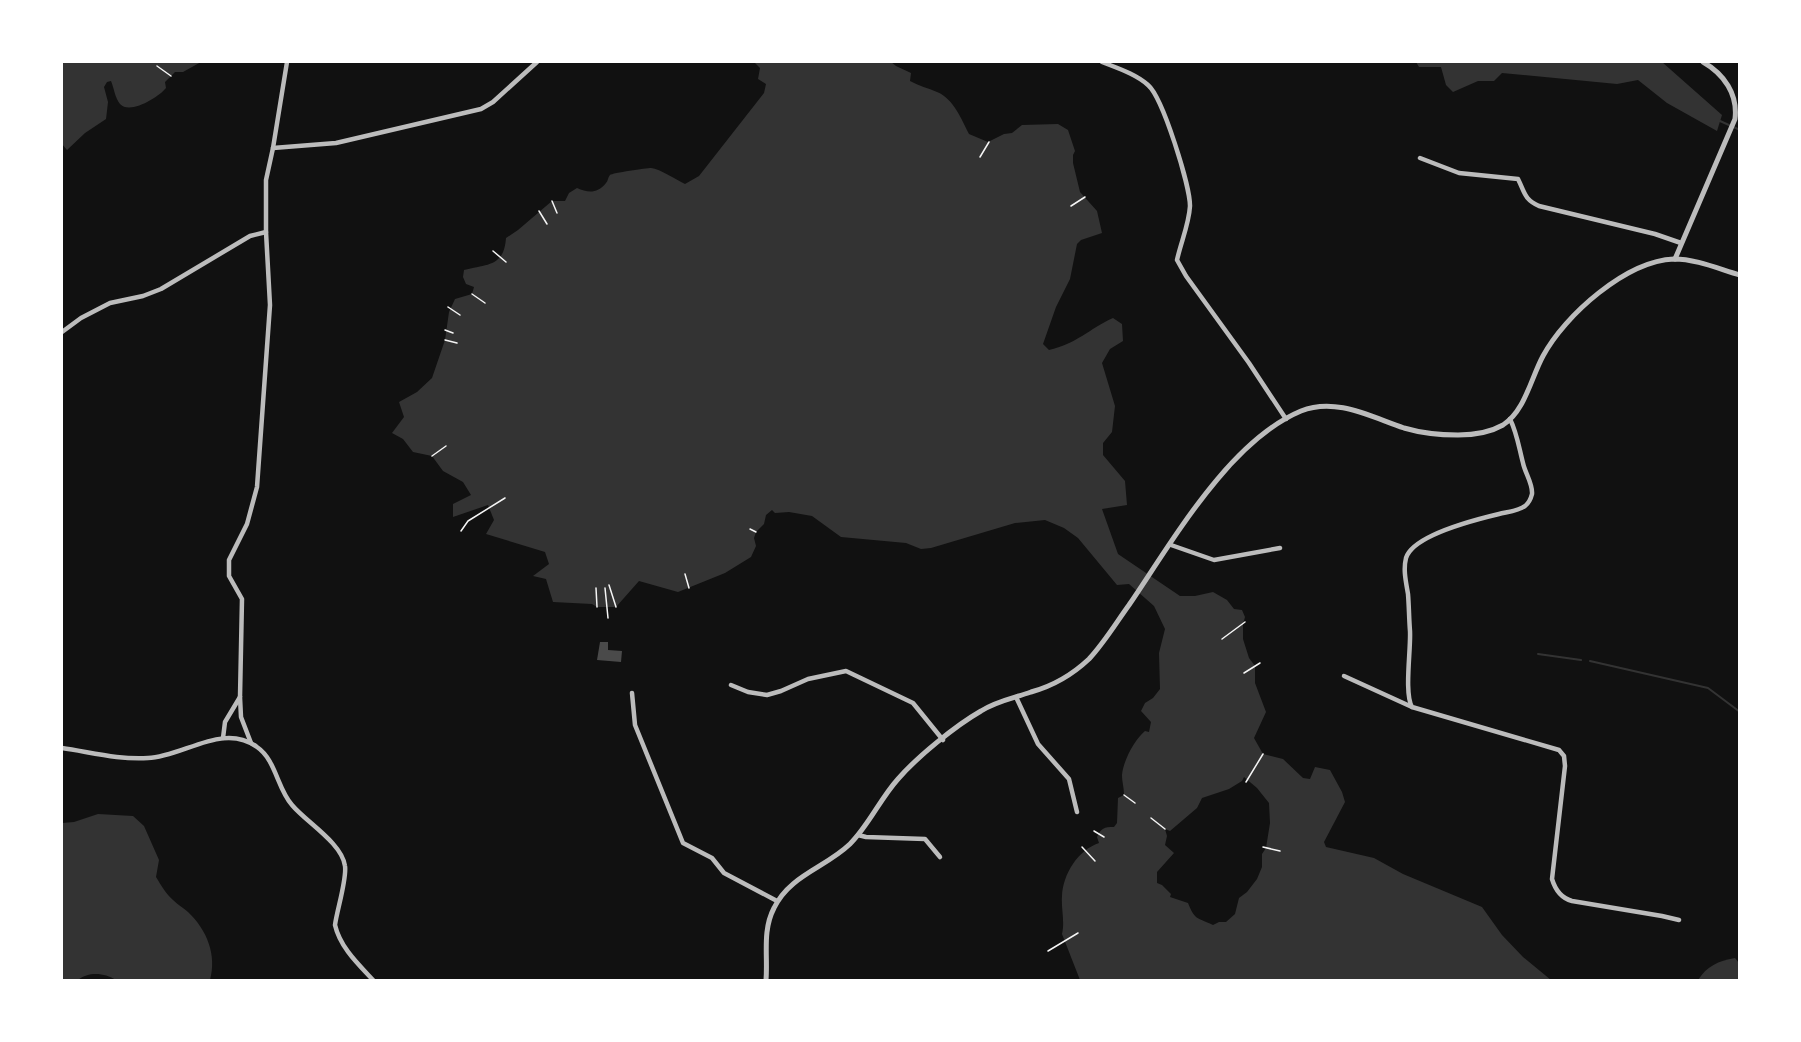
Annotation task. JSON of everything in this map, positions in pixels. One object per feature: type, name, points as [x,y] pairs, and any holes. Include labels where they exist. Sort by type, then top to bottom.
[{"type":"street","points":[[251,743],[241,717],[242,599],[229,576],[229,560],[247,524],[257,487],[270,305],[266,180],[286,62]]},
{"type":"street","points":[[273,148],[336,143],[481,109],[494,102],[537,62]]},
{"type":"street","points":[[1102,62],[1148,85],[1159,100],[1185,177],[1190,200],[1178,260],[1186,276],[1286,419]]},
{"type":"street","points":[[1675,259],[1736,119],[1735,97],[1730,88],[1710,66],[1703,62]]},
{"type":"street","points":[[1420,158],[1459,173],[1518,179],[1525,196],[1539,206],[1655,234],[1681,243]]},
{"type":"street","points":[[62,332],[81,318],[110,303],[143,296],[161,289],[250,236],[266,232]]},
{"type":"street","points":[[766,981],[766,934],[772,911],[777,901],[795,881],[839,853],[858,835],[895,782],[982,710],[1053,684],[1078,669],[1101,644],[1202,501],[1259,436],[1286,419],[1313,407],[1334,406],[1413,430],[1453,435],[1489,431],[1510,419],[1550,345],[1579,311],[1601,292],[1624,277],[1657,262],[1675,259],[1694,261],[1740,275]]},
{"type":"street","points":[[1412,707],[1408,696],[1410,631],[1405,570],[1407,556],[1416,546],[1432,536],[1525,506],[1532,488],[1526,476],[1517,435],[1510,419]]},
{"type":"street","points":[[1171,545],[1214,560],[1280,548]]},
{"type":"street","points":[[731,685],[748,692],[767,695],[781,692],[808,679],[846,671],[913,703],[943,740]]},
{"type":"street","points":[[1344,676],[1412,707],[1559,750],[1564,756],[1565,766],[1552,879],[1558,891],[1566,900],[1572,902],[1679,920]]},
{"type":"street","points":[[632,693],[635,725],[683,843],[712,858],[724,873],[777,901]]},
{"type":"street","points":[[223,738],[225,722],[240,697]]},
{"type":"street","points":[[1016,697],[1038,744],[1069,779],[1077,812]]},
{"type":"street","points":[[62,748],[117,757],[150,758],[223,738],[238,738],[262,751],[269,759],[283,792],[292,805],[337,849],[345,866],[335,925],[337,933],[373,981]]},
{"type":"street","points":[[858,835],[925,839],[940,856]]},
{"type":"path","points":[[157,66],[171,76]]},
{"type":"path","points":[[980,157],[988,142]]},
{"type":"path","points":[[1071,206],[1085,197]]},
{"type":"path","points":[[552,201],[557,213]]},
{"type":"path","points":[[539,211],[547,224]]},
{"type":"path","points":[[493,251],[506,262]]},
{"type":"path","points":[[472,294],[485,303]]},
{"type":"path","points":[[448,307],[460,315]]},
{"type":"path","points":[[445,330],[453,333]]},
{"type":"path","points":[[445,340],[457,343]]},
{"type":"path","points":[[432,456],[446,446]]},
{"type":"path","points":[[461,531],[468,521],[504,498]]},
{"type":"path","points":[[750,529],[756,532]]},
{"type":"path","points":[[685,574],[689,588]]},
{"type":"path","points":[[609,585],[616,608]]},
{"type":"path","points":[[596,588],[597,607]]},
{"type":"path","points":[[605,588],[608,618]]},
{"type":"path","points":[[1222,639],[1245,622]]},
{"type":"path","points":[[1244,673],[1260,663]]},
{"type":"path","points":[[1246,782],[1263,754]]},
{"type":"path","points":[[1124,795],[1135,804]]},
{"type":"path","points":[[1152,818],[1165,829]]},
{"type":"path","points":[[1094,831],[1104,837]]},
{"type":"path","points":[[1082,847],[1095,861]]},
{"type":"path","points":[[1263,847],[1280,851]]},
{"type":"path","points":[[1048,951],[1078,933]]},
{"type":"shaded area","points":[[62,62],[201,62],[183,72],[175,72],[165,82],[166,88],[162,92],[137,106],[125,107],[120,104],[111,81],[107,82],[104,87],[108,102],[106,119],[85,133],[67,150],[62,144]]},
{"type":"shaded area","points":[[754,62],[891,62],[911,73],[910,81],[948,99],[969,134],[988,142],[1004,134],[1012,133],[1022,125],[1058,124],[1068,130],[1075,151],[1073,163],[1080,192],[1097,211],[1102,233],[1081,240],[1077,244],[1070,279],[1056,307],[1043,344],[1049,350],[1059,347],[1113,318],[1122,324],[1123,341],[1110,349],[1102,363],[1115,406],[1112,432],[1103,443],[1103,455],[1125,481],[1127,505],[1102,509],[1118,554],[1180,596],[1195,596],[1213,592],[1227,600],[1234,609],[1242,610],[1245,617],[1243,639],[1249,658],[1255,666],[1255,683],[1266,712],[1254,738],[1263,754],[1283,759],[1303,778],[1310,779],[1315,767],[1330,770],[1342,792],[1345,802],[1324,842],[1326,847],[1374,858],[1403,874],[1482,907],[1502,935],[1523,957],[1551,980],[1080,980],[1062,934],[1065,879],[1078,857],[1091,846],[1099,843],[1097,837],[1102,830],[1114,827],[1117,823],[1118,798],[1124,795],[1122,775],[1125,763],[1137,739],[1145,731],[1149,732],[1151,722],[1141,711],[1145,703],[1153,698],[1160,689],[1159,653],[1165,629],[1154,606],[1129,584],[1117,585],[1078,538],[1064,528],[1045,520],[1015,523],[921,549],[906,543],[841,537],[812,516],[789,512],[775,513],[772,510],[766,515],[764,524],[756,532],[754,538],[756,546],[751,557],[725,573],[678,592],[639,581],[616,607],[597,607],[592,604],[553,602],[546,579],[533,576],[549,564],[545,552],[486,534],[494,520],[488,505],[453,517],[453,504],[471,495],[463,482],[443,471],[432,456],[413,452],[403,439],[392,433],[404,417],[399,402],[417,392],[432,378],[445,340],[449,312],[455,299],[472,294],[474,287],[466,284],[463,277],[464,270],[494,262],[502,254],[506,238],[552,201],[565,201],[569,193],[577,188],[589,192],[596,191],[603,187],[610,175],[648,168],[659,170],[685,184],[699,176],[764,93],[766,84],[758,79],[760,68]],"holes":[[[1244,777],[1269,803],[1270,823],[1266,848],[1262,854],[1262,867],[1257,879],[1239,898],[1235,914],[1226,922],[1213,925],[1197,917],[1188,903],[1170,897],[1171,894],[1157,883],[1157,872],[1174,853],[1165,845],[1167,836],[1165,829],[1170,831],[1197,808],[1202,798],[1229,789],[1242,781]]]},
{"type":"shaded area","points":[[1416,62],[1662,62],[1722,115],[1717,131],[1667,103],[1638,80],[1617,84],[1502,73],[1494,81],[1478,81],[1453,92],[1446,85],[1441,67],[1419,67]]},
{"type":"shaded area","points":[[98,814],[133,816],[144,826],[159,860],[156,877],[168,895],[195,919],[209,943],[212,961],[210,980],[116,980],[97,974],[87,975],[78,980],[62,980],[62,823],[74,822]]},
{"type":"shaded area","points":[[1735,958],[1739,963],[1739,980],[1698,980],[1714,965]]},
{"type":"building","points":[[600,642],[608,642],[608,650],[622,651],[621,662],[597,660]]},
{"type":"waterway","points":[[1720,121],[1740,130]]},
{"type":"waterway","points":[[1538,654],[1581,660]]},
{"type":"waterway","points":[[1590,661],[1708,688],[1740,712]]}]
